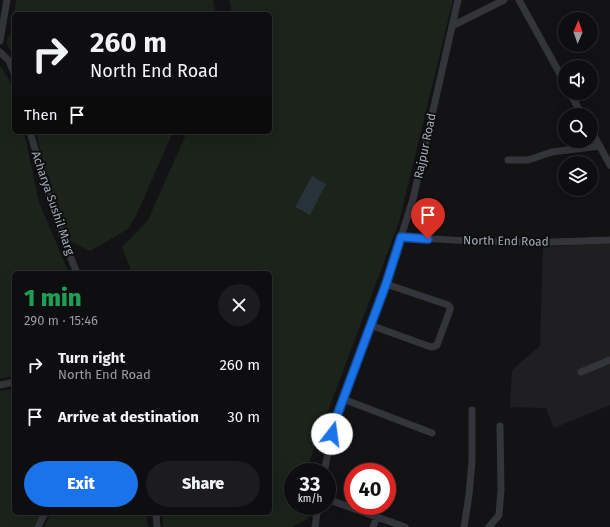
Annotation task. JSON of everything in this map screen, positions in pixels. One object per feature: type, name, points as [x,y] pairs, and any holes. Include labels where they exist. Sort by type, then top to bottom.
[{"type":"street","points":[[0,41],[7,0]]},
{"type":"street","name":"Rajpur Road","points":[[326,463],[335,421],[386,284],[413,199],[458,0]]},
{"type":"street","points":[[452,26],[504,0]]},
{"type":"street","points":[[519,0],[558,70]]},
{"type":"street","points":[[0,52],[10,61],[12,67]]},
{"type":"street","name":"Acharya Sushil Marg","points":[[31,134],[59,229],[76,271]]},
{"type":"street","points":[[598,142],[610,165]]},
{"type":"street","points":[[508,160],[528,160],[552,152],[600,146]]},
{"type":"street","name":"North End Road","points":[[401,237],[511,242],[610,240]]},
{"type":"street","points":[[370,325],[433,347],[437,345],[450,307],[448,305],[386,284]]},
{"type":"street","points":[[581,372],[610,360]]},
{"type":"street","points":[[0,385],[12,382]]},
{"type":"street","points":[[343,400],[432,433]]},
{"type":"street","points":[[464,527],[472,461],[472,410]]},
{"type":"street","points":[[489,527],[500,515],[500,426]]},
{"type":"street","points":[[336,502],[405,527]]},
{"type":"street","points":[[38,527],[44,515]]},
{"type":"street","points":[[156,515],[157,527]]},
{"type":"street","points":[[315,527],[317,515]]},
{"type":"street","points":[[373,527],[377,517]]},
{"type":"shaded area","points":[[16,0],[213,0],[216,12],[14,12]]},
{"type":"shaded area","points":[[229,0],[453,0],[399,222],[309,463],[284,463],[284,515],[309,515],[308,519],[292,527],[163,527],[162,515],[272,515],[272,271],[131,271],[122,247],[148,220],[186,134],[272,134],[272,12],[232,12]]},
{"type":"shaded area","points":[[12,30],[12,53],[6,43]]},
{"type":"shaded area","points":[[1,66],[12,85],[12,134],[24,134],[39,202],[68,271],[12,271],[12,376],[0,379]]},
{"type":"shaded area","points":[[36,134],[172,134],[136,216],[128,229],[90,251],[67,240]]},
{"type":"shaded area","points":[[312,176],[326,184],[310,215],[295,207]]},
{"type":"shaded area","points":[[610,243],[610,405],[554,428],[546,408],[510,407],[512,370],[540,346],[543,247]]},
{"type":"shaded area","points":[[12,389],[12,515],[40,515],[34,527],[0,527],[0,391]]},
{"type":"shaded area","points":[[50,515],[146,515],[148,527],[44,527]]},
{"type":"route","points":[[332,434],[335,421],[386,284],[401,237],[428,239]]}]
